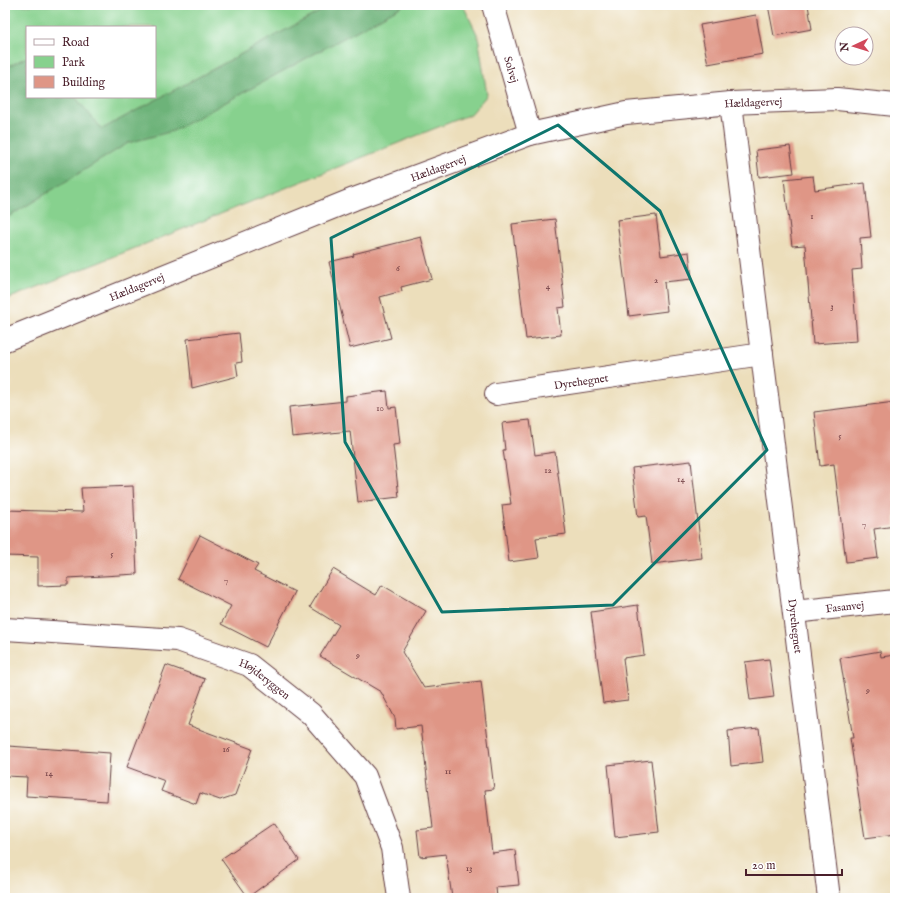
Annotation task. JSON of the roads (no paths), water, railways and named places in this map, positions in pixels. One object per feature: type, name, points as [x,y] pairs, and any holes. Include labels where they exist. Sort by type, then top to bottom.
[{"type":"street","name":"Solvej","points":[[493,5],[530,134]]},
{"type":"street","name":"Hældagervej","points":[[5,340],[354,199],[530,134],[626,113],[731,103],[837,99],[895,105]]},
{"type":"street","name":"Dyrehegnet","points":[[731,103],[829,898]]},
{"type":"street","name":"Dyrehegnet","points":[[496,394],[762,354]]},
{"type":"street","name":"Fasanvej","points":[[794,612],[895,602]]},
{"type":"street","name":"Højderyggen","points":[[5,629],[178,640],[249,665],[311,714],[365,776],[392,848],[398,898]]}]
